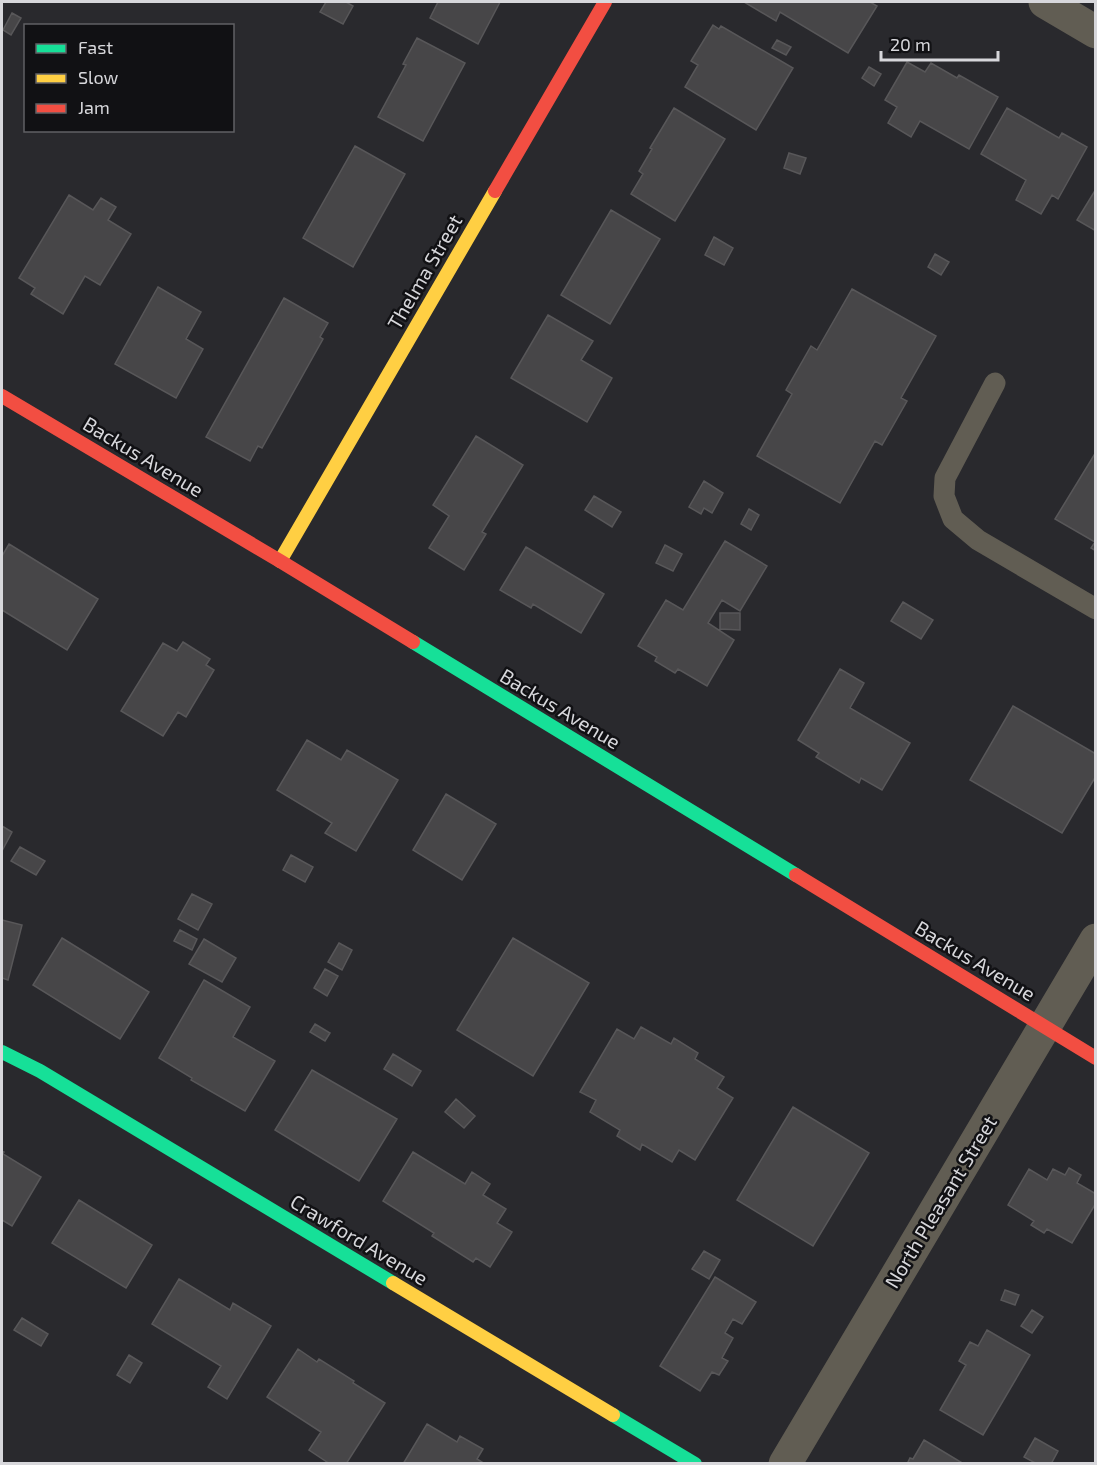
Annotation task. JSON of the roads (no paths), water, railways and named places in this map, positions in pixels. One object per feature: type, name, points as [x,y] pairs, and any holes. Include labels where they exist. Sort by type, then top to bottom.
[{"type":"street","name":"Thelma Street","points":[[280,561],[604,2]]},
{"type":"street","points":[[1045,2],[1095,32]]},
{"type":"street","name":"Backus Avenue","points":[[2,396],[280,561],[1095,1058]]},
{"type":"street","name":"North Pleasant Street","points":[[785,1464],[1095,940]]},
{"type":"street","name":"Crawford Avenue","points":[[2,1052],[40,1071],[694,1464]]},
{"type":"lane","points":[[994,383],[945,478],[944,496],[953,519],[978,540],[1095,609]]}]
